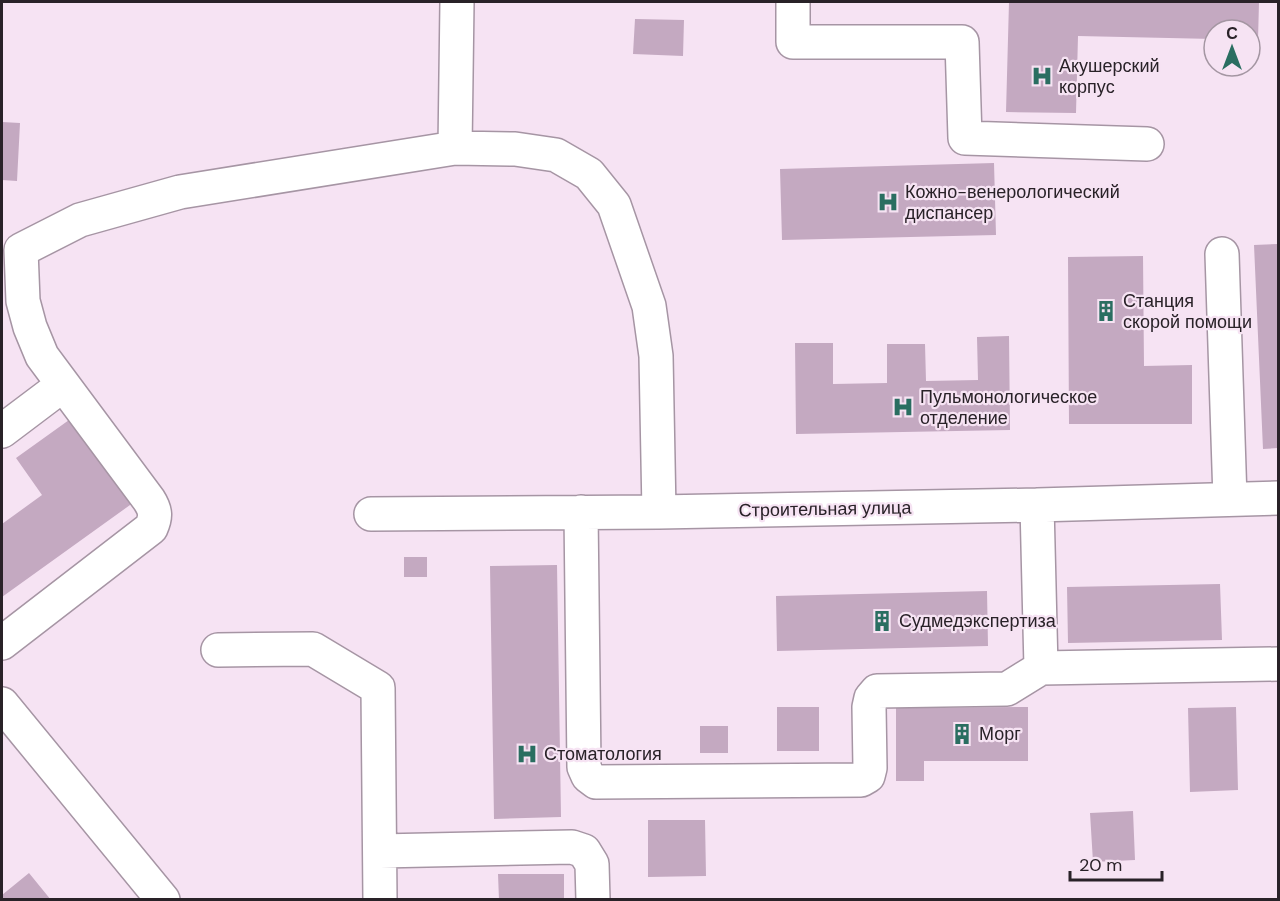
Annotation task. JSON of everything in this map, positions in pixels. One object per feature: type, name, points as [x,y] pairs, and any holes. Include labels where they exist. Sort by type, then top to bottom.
[{"type":"street","points":[[455,148],[457,2]]},
{"type":"street","points":[[793,2],[793,42],[962,42],[965,138],[1147,144]]},
{"type":"street","points":[[2,643],[151,528],[156,518],[155,508],[150,500],[42,356],[22,300],[11,249],[80,220],[180,192],[455,148],[515,149],[556,155],[589,174],[614,205],[649,306],[656,356],[659,512]]},
{"type":"street","points":[[1222,254],[1230,499]]},
{"type":"street","points":[[2,431],[63,385]]},
{"type":"street","name":"Строительная улица","points":[[371,514],[659,512],[1278,498]]},
{"type":"street","points":[[1037,505],[1041,668]]},
{"type":"street","points":[[581,512],[584,767],[588,777],[596,782],[861,780],[868,776],[870,768],[869,707],[871,698],[877,691],[1007,689],[1041,668],[1278,664]]},
{"type":"street","points":[[218,650],[313,649],[378,688],[380,900]]},
{"type":"street","points":[[2,704],[163,900]]},
{"type":"street","points":[[380,850],[572,848],[584,851],[592,864],[593,900]]},
{"type":"building","name":"Акушерский корпус","points":[[1009,2],[1259,2],[1259,18],[1202,18],[1202,39],[1078,36],[1076,113],[1006,112]]},
{"type":"building","points":[[635,19],[684,20],[683,56],[633,54]]},
{"type":"building","points":[[2,122],[20,123],[17,181],[2,180]]},
{"type":"building","name":"Кожно-венерологический диспансер","points":[[994,163],[996,235],[782,240],[780,169]]},
{"type":"building","points":[[1278,244],[1278,448],[1263,449],[1254,245]]},
{"type":"building","name":"Станция скорой помощи","points":[[1143,256],[1144,366],[1192,365],[1192,424],[1069,424],[1068,257]]},
{"type":"building","name":"Пульмонологическое отделение","points":[[1009,336],[1010,430],[796,434],[795,343],[833,343],[833,384],[887,383],[887,344],[925,344],[926,381],[978,380],[977,337]]},
{"type":"building","points":[[76,415],[137,500],[2,597],[2,524],[42,495],[16,458]]},
{"type":"building","points":[[404,557],[427,557],[427,577],[404,577]]},
{"type":"building","name":"Стоматология","points":[[557,565],[561,817],[494,819],[490,566]]},
{"type":"building","points":[[1220,584],[1222,640],[1068,643],[1067,587]]},
{"type":"building","name":"Судмедэкспертиза","points":[[987,591],[988,646],[777,651],[776,596]]},
{"type":"building","points":[[777,707],[819,707],[819,751],[777,751]]},
{"type":"building","name":"Морг","points":[[1028,707],[1028,761],[924,761],[924,781],[896,781],[896,708]]},
{"type":"building","points":[[1236,707],[1238,790],[1190,792],[1188,708]]},
{"type":"building","points":[[700,726],[728,726],[728,753],[700,753]]},
{"type":"building","points":[[1133,811],[1135,860],[1093,862],[1090,813]]},
{"type":"building","points":[[648,820],[705,820],[706,876],[648,877]]},
{"type":"building","points":[[29,873],[51,900],[2,900],[2,895]]},
{"type":"building","points":[[498,874],[564,874],[564,900],[499,900]]},
{"type":"place","name":"Акушерский корпус","points":[[1042,76]]},
{"type":"place","name":"Кожно-венерологический диспансер","points":[[888,202]]},
{"type":"place","name":"Станция скорой помощи","points":[[1106,311]]},
{"type":"place","name":"Пульмонологическое отделение","points":[[903,407]]},
{"type":"place","name":"Судмедэкспертиза","points":[[882,621]]},
{"type":"place","name":"Морг","points":[[962,734]]},
{"type":"place","name":"Стоматология","points":[[527,754]]}]
